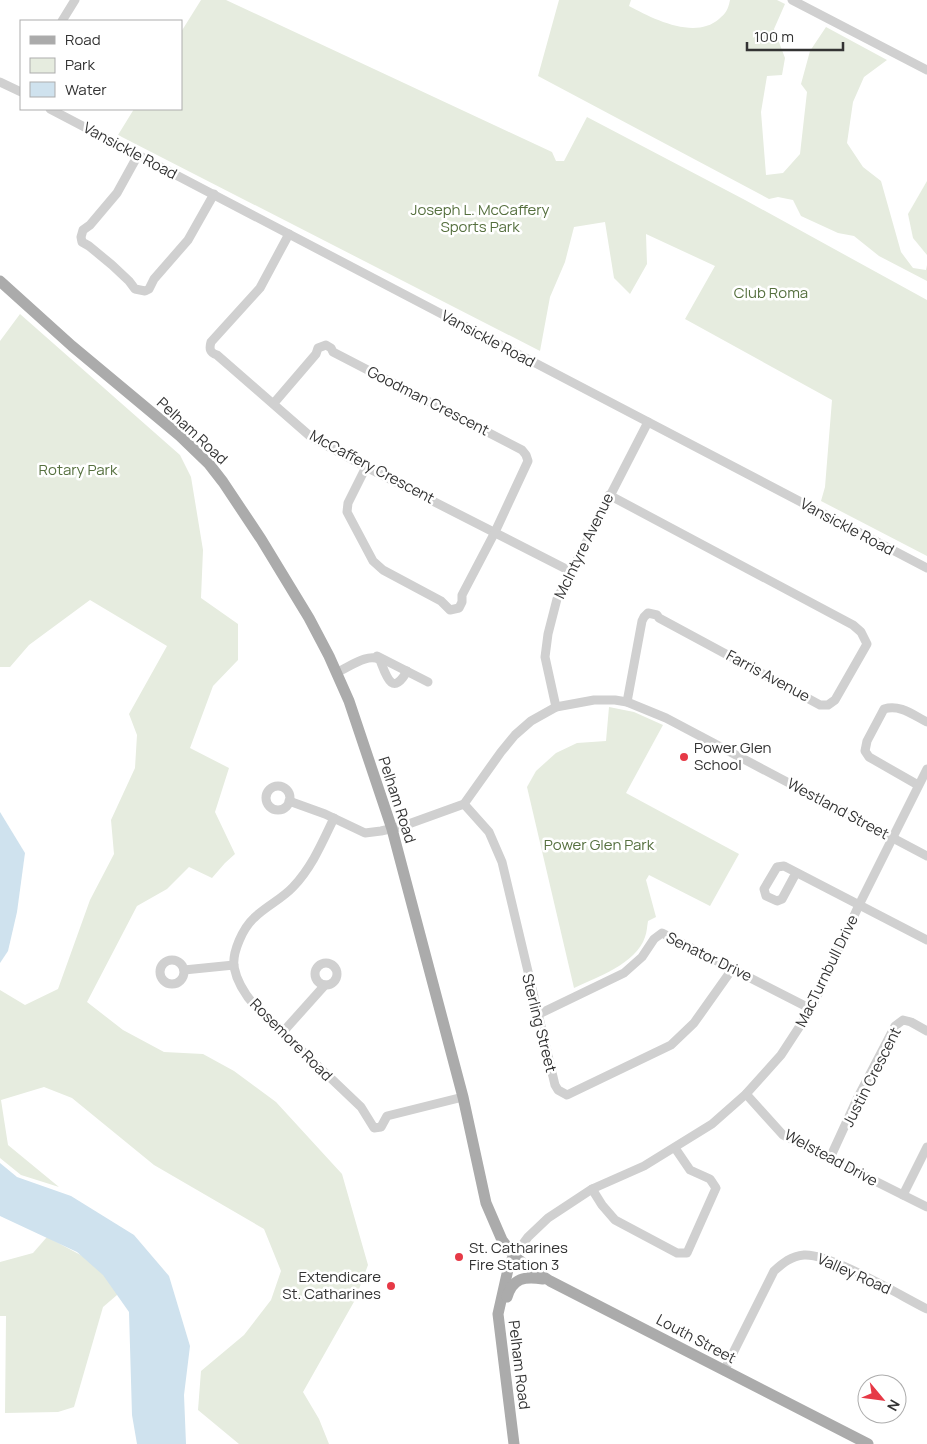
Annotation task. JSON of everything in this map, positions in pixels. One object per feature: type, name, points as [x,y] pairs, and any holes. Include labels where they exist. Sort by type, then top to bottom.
[{"type":"main road","name":"Pelham Road","points":[[0,281],[72,346],[180,436],[209,464],[261,539],[306,612],[337,672],[349,701],[392,828],[463,1098],[486,1204],[502,1240],[514,1256],[509,1266],[498,1314],[514,1444]]},
{"type":"main road","name":"Louth Street","points":[[514,1256],[526,1266],[550,1280],[868,1444]]},
{"type":"main road","points":[[498,1314],[505,1303],[509,1289],[515,1282],[528,1276],[550,1280]]},
{"type":"street","points":[[63,20],[76,0]]},
{"type":"street","points":[[792,0],[927,70]]},
{"type":"street","points":[[0,82],[20,91]]},
{"type":"street","name":"Vansickle Road","points":[[52,110],[927,568]]},
{"type":"street","points":[[138,155],[118,194],[90,225],[83,230],[80,237],[82,242],[112,265],[138,290],[145,291],[149,289],[154,278],[186,243],[214,194]]},
{"type":"street","name":"McCaffery Crescent","points":[[289,234],[260,288],[218,335],[212,339],[210,345],[212,353],[217,355],[311,436],[366,467],[570,571]]},
{"type":"street","name":"Goodman Crescent","points":[[274,403],[316,354],[318,348],[326,345],[342,356],[515,446],[526,455],[528,461],[495,532]]},
{"type":"street","name":"McIntyre Avenue","points":[[556,707],[545,657],[556,599],[648,422]]},
{"type":"street","points":[[366,467],[349,500],[347,510],[349,518],[372,558],[383,570],[441,601],[450,610],[457,609],[461,605],[462,595],[495,532]]},
{"type":"street","name":"Farris Avenue","points":[[609,495],[853,625],[861,632],[866,644],[835,700],[828,704],[820,704],[659,618],[657,615],[648,613],[642,621],[627,702]]},
{"type":"street","points":[[337,672],[370,658],[381,657],[428,682]]},
{"type":"street","points":[[370,658],[380,660],[388,679],[392,683],[399,682],[407,671]]},
{"type":"street","name":"Westland Street","points":[[464,804],[501,752],[515,735],[531,721],[556,707],[594,700],[616,700],[627,702],[666,718],[927,856]]},
{"type":"street","points":[[918,785],[869,757],[865,751],[867,740],[884,709],[892,706],[900,708],[927,722]]},
{"type":"street","name":"MacTurnbull Drive","points":[[514,1256],[528,1237],[548,1218],[592,1189],[644,1166],[712,1124],[746,1094],[781,1055],[811,1009],[859,905],[927,769]]},
{"type":"street","points":[[289,801],[334,818],[365,833],[392,828],[464,804]]},
{"type":"street","name":"Sterling Street","points":[[464,804],[490,832],[502,862],[555,1085],[558,1090],[567,1096],[671,1045],[694,1023],[734,968]]},
{"type":"street","points":[[184,970],[234,965],[239,940],[246,926],[259,913],[288,892],[304,874],[313,862],[334,818]]},
{"type":"street","points":[[796,873],[927,940]]},
{"type":"street","name":"Senator Drive","points":[[537,1014],[624,973],[642,957],[654,939],[662,933],[734,968],[811,1009]]},
{"type":"street","name":"Rosemore Road","points":[[234,965],[239,982],[248,997],[282,1033],[360,1107],[374,1128],[380,1127],[388,1116],[463,1098]]},
{"type":"street","points":[[282,1033],[325,985]]},
{"type":"street","name":"Justin Crescent","points":[[830,1158],[858,1097],[895,1026],[903,1020],[911,1022],[927,1031]]},
{"type":"street","name":"Welstead Drive","points":[[746,1094],[783,1135],[927,1207]]},
{"type":"street","points":[[903,1195],[927,1147]]},
{"type":"street","points":[[592,1189],[602,1205],[615,1220],[677,1253],[688,1253],[716,1188],[710,1179],[690,1170],[675,1148]]},
{"type":"street","name":"Valley Road","points":[[724,1371],[774,1271],[788,1259],[802,1255],[811,1255],[834,1261],[927,1309]]},
{"type":"green space","points":[[201,0],[226,0],[552,152],[556,161],[564,161],[587,117],[745,200],[927,300],[927,556],[821,501],[825,487],[832,400],[685,319],[715,266],[646,234],[647,264],[630,294],[614,278],[605,222],[574,227],[565,262],[550,297],[540,351],[118,135],[133,110],[182,110],[182,30]]},
{"type":"green space","points":[[559,0],[631,0],[629,6],[662,21],[686,28],[698,28],[709,25],[719,19],[726,11],[730,0],[777,0],[785,4],[774,29],[785,58],[782,75],[767,76],[761,112],[766,175],[783,173],[800,154],[807,92],[801,84],[810,51],[826,27],[887,60],[864,77],[853,102],[847,143],[863,167],[881,181],[901,252],[913,268],[926,270],[927,265],[927,281],[879,256],[854,236],[838,233],[801,216],[793,200],[778,197],[769,199],[538,76]]},
{"type":"green space","points":[[927,181],[927,255],[913,238],[908,214]]},
{"type":"green space","name":"Rotary Park","points":[[20,314],[180,455],[191,477],[203,550],[201,598],[238,624],[238,660],[213,686],[190,748],[229,768],[215,812],[235,854],[212,878],[189,867],[167,889],[137,906],[87,1002],[123,1030],[164,1052],[203,1054],[234,1071],[276,1102],[342,1174],[368,1265],[355,1300],[303,1392],[319,1419],[329,1444],[239,1444],[198,1410],[201,1371],[244,1335],[271,1300],[281,1271],[264,1229],[154,1165],[72,1098],[44,1087],[1,1100],[8,1145],[59,1187],[21,1175],[0,1158],[0,990],[25,1005],[58,989],[90,900],[114,854],[111,820],[135,768],[137,735],[129,714],[167,646],[90,600],[29,645],[10,667],[0,667],[0,341]]},
{"type":"green space","name":"Power Glen Park","points":[[609,707],[634,712],[663,725],[626,793],[739,854],[710,906],[649,875],[646,880],[656,917],[648,921],[646,935],[640,946],[625,962],[574,988],[527,787],[536,771],[556,753],[577,743],[606,741]]},
{"type":"green space","points":[[47,1237],[103,1267],[124,1289],[103,1307],[74,1407],[58,1412],[5,1413],[6,1316],[0,1316],[0,1262],[33,1253]]},
{"type":"water","points":[[0,812],[25,853],[17,912],[8,951],[0,963]]},
{"type":"water","points":[[0,1163],[17,1177],[71,1196],[134,1235],[169,1276],[190,1346],[184,1395],[186,1444],[137,1444],[132,1415],[129,1312],[103,1275],[77,1252],[0,1216]]},
{"type":"place","name":"Power Glen School","points":[[684,757]]},
{"type":"place","name":"St. Catharines Fire Station 3","points":[[459,1257]]},
{"type":"place","name":"Extendicare St. Catharines","points":[[391,1286]]},
{"type":"park label","name":"Joseph L. McCaffery Sports Park","points":[[480,218]]},
{"type":"park label","name":"Club Roma","points":[[771,293]]}]
